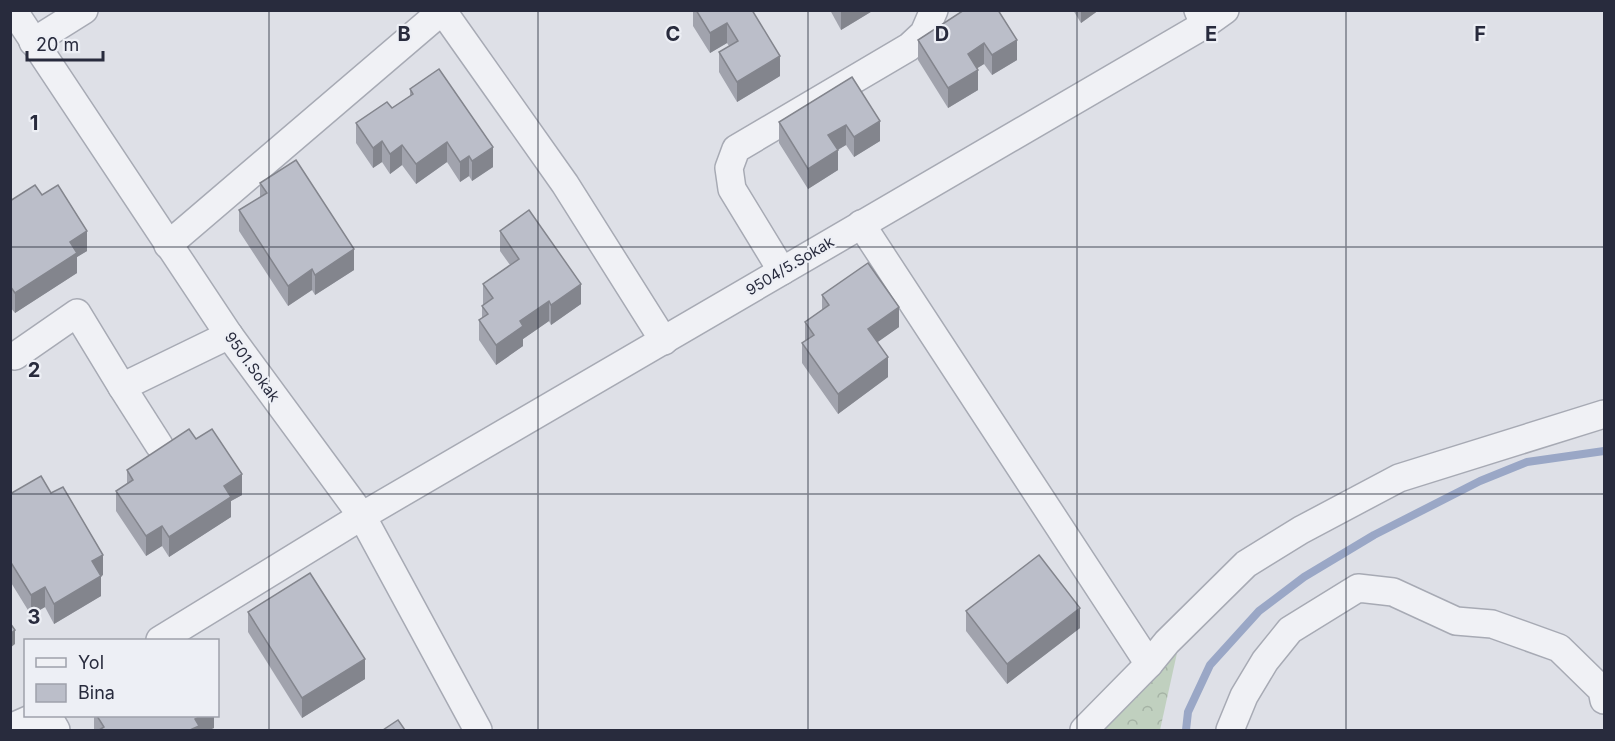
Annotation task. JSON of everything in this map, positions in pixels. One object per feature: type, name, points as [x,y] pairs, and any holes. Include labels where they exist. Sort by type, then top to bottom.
[{"type":"street","name":"9501.Sokak","points":[[13,10],[229,335],[362,516],[478,730]]},
{"type":"street","points":[[33,42],[84,10]]},
{"type":"street","points":[[782,271],[732,189],[729,168],[736,149],[909,47],[924,33],[934,10]]},
{"type":"street","points":[[168,245],[443,11],[565,184],[664,341]]},
{"type":"street","name":"9504/5.Sokak","points":[[162,639],[362,516],[664,341],[1209,15]]},
{"type":"street","points":[[861,224],[1149,664]]},
{"type":"street","points":[[15,356],[77,313],[159,445]]},
{"type":"street","points":[[122,387],[229,335]]},
{"type":"street","points":[[1084,730],[1149,664],[1167,642],[1246,564],[1301,530],[1399,478],[1605,414]]},
{"type":"street","points":[[1230,730],[1244,696],[1265,661],[1290,630],[1358,588],[1393,592],[1456,621],[1492,624],[1559,648],[1602,690],[1605,700]]},
{"type":"street","points":[[10,728],[35,717]]},
{"type":"green space","points":[[1177,653],[1160,730],[1103,730]]},
{"type":"building","points":[[696,10],[752,10],[780,56],[737,82],[719,52],[738,41],[727,23],[710,33]]},
{"type":"building","points":[[964,10],[998,10],[1017,40],[992,55],[984,43],[968,54],[978,70],[948,88],[918,40]]},
{"type":"building","points":[[439,69],[493,147],[472,161],[469,156],[460,162],[447,142],[416,164],[402,145],[390,154],[382,141],[373,148],[356,123],[387,102],[392,108],[413,94],[410,89]]},
{"type":"building","points":[[852,77],[880,121],[854,137],[846,125],[828,135],[838,150],[808,169],[779,122]]},
{"type":"building","points":[[296,160],[354,249],[315,275],[312,269],[288,286],[239,210],[267,193],[260,183]]},
{"type":"building","points":[[35,185],[42,195],[58,185],[87,231],[70,242],[77,253],[15,293],[10,286],[10,201]]},
{"type":"building","points":[[529,210],[581,284],[551,305],[549,301],[520,321],[523,326],[496,345],[479,320],[488,314],[482,306],[493,298],[483,284],[519,259],[500,231]]},
{"type":"building","points":[[868,263],[899,307],[868,329],[888,357],[838,394],[802,343],[814,335],[805,322],[829,305],[822,295]]},
{"type":"building","points":[[189,429],[196,439],[212,429],[242,474],[224,486],[231,497],[169,537],[162,526],[146,536],[116,491],[133,480],[127,470]]},
{"type":"building","points":[[41,476],[51,493],[63,487],[103,555],[92,561],[101,576],[54,604],[45,587],[31,595],[10,561],[10,494]]},
{"type":"building","points":[[1039,555],[1080,608],[1007,664],[966,611]]},
{"type":"building","points":[[310,573],[365,659],[302,698],[248,612]]},
{"type":"building","points":[[10,623],[15,630],[10,634]]},
{"type":"building","points":[[98,717],[199,717],[195,719],[199,726],[190,730],[99,730],[104,727]]},
{"type":"building","points":[[398,720],[405,730],[383,730]]},
{"type":"waterway","points":[[1186,730],[1188,712],[1210,665],[1259,611],[1304,577],[1374,535],[1480,481],[1527,462],[1604,451]]}]
